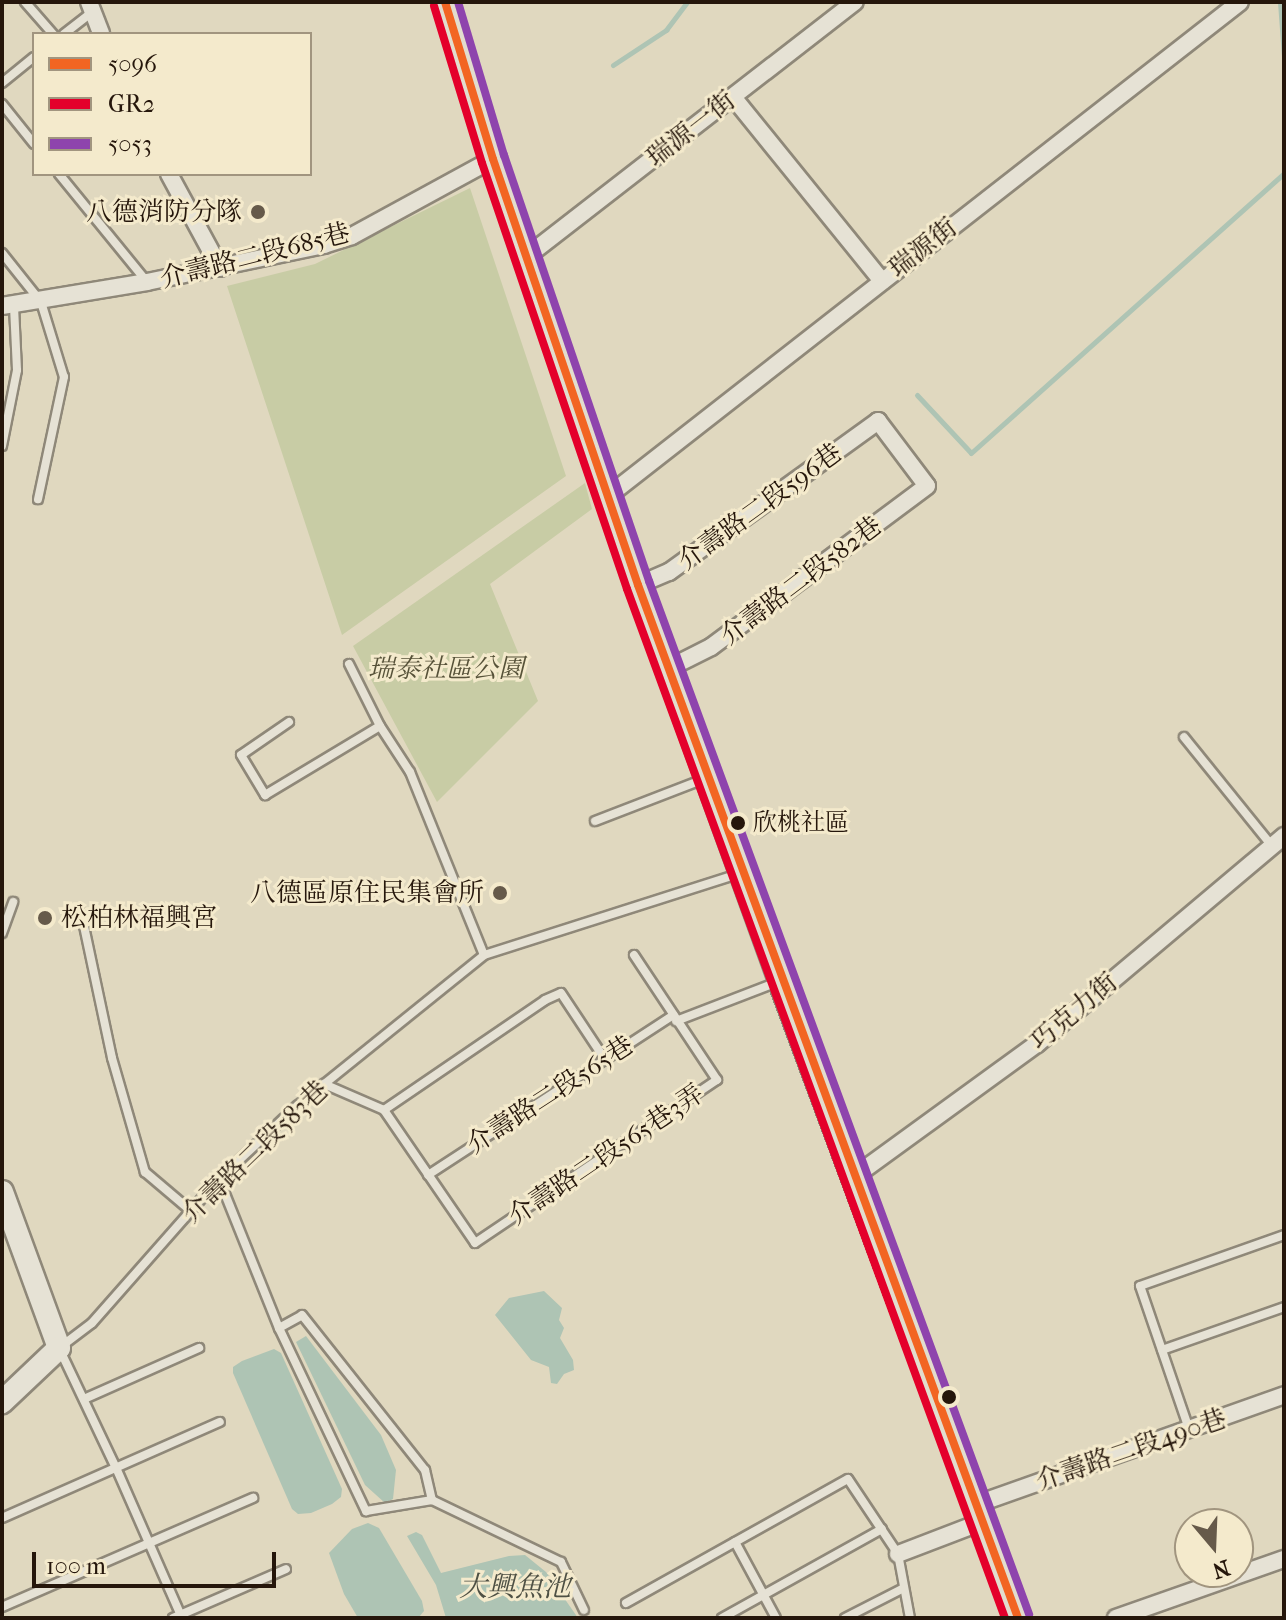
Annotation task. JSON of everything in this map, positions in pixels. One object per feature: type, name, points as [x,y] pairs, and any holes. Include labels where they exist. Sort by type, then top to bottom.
[{"type":"main road","points":[[445,2],[493,159],[638,585],[781,981],[1018,1618]]},
{"type":"street","name":"瑞源一街","points":[[526,257],[855,2]]},
{"type":"street","name":"瑞源街","points":[[608,496],[1240,2]]},
{"type":"street","points":[[91,7],[100,32]]},
{"type":"street","points":[[733,97],[882,281]]},
{"type":"street","name":"介壽路二段685巷","points":[[8,306],[220,268],[352,236],[493,159]]},
{"type":"street","points":[[170,176],[220,268]]},
{"type":"street","name":"介壽路二段582巷","points":[[669,668],[711,647],[927,486],[878,421]]},
{"type":"street","name":"介壽路二段596巷","points":[[638,585],[669,572],[878,421]]},
{"type":"street","name":"巧克力街","points":[[855,1176],[1037,1044],[1278,840]]},
{"type":"street","points":[[2,1402],[59,1348],[4,1207]]},
{"type":"street","name":"介壽路二段490巷","points":[[898,1554],[980,1512],[1284,1395]]},
{"type":"street","points":[[1116,1618],[1284,1559]]},
{"type":"lane","points":[[25,2],[51,32]]},
{"type":"lane","points":[[66,32],[91,7]]},
{"type":"lane","points":[[2,83],[32,59]]},
{"type":"lane","points":[[2,104],[32,142]]},
{"type":"lane","points":[[61,176],[147,282]]},
{"type":"lane","points":[[2,253],[41,302],[64,377],[38,499]]},
{"type":"lane","points":[[2,446],[17,370],[8,306]]},
{"type":"lane","points":[[349,664],[380,726],[410,772],[484,955]]},
{"type":"lane","points":[[289,722],[241,755],[265,795],[380,726]]},
{"type":"lane","points":[[1184,737],[1278,840]]},
{"type":"lane","points":[[595,821],[708,777]]},
{"type":"lane","name":"介壽路二段583巷","points":[[59,1348],[92,1323],[219,1179],[324,1084],[484,955],[743,873]]},
{"type":"lane","points":[[2,933],[13,902]]},
{"type":"lane","points":[[81,912],[112,1058],[145,1172],[191,1211]]},
{"type":"lane","points":[[634,955],[674,1018]]},
{"type":"lane","name":"介壽路二段565巷","points":[[428,1175],[604,1058],[674,1018],[781,981]]},
{"type":"lane","points":[[384,1110],[545,1000],[561,993],[604,1058]]},
{"type":"lane","name":"介壽路二段565巷3弄","points":[[428,1175],[475,1243],[717,1080],[674,1018]]},
{"type":"lane","points":[[324,1084],[384,1110],[428,1175]]},
{"type":"lane","points":[[219,1179],[279,1328],[366,1511],[432,1500],[561,1562],[584,1610]]},
{"type":"lane","points":[[1189,1429],[1140,1286],[1284,1235]]},
{"type":"lane","points":[[1162,1350],[1284,1307]]},
{"type":"lane","points":[[279,1328],[302,1315],[425,1470],[432,1500]]},
{"type":"lane","points":[[59,1348],[116,1468],[178,1617],[286,1569]]},
{"type":"lane","points":[[84,1399],[199,1348]]},
{"type":"lane","points":[[2,1518],[220,1422]]},
{"type":"lane","points":[[626,1603],[848,1479],[898,1554],[910,1618]]},
{"type":"lane","points":[[2,1607],[253,1498]]},
{"type":"lane","points":[[722,1618],[882,1529]]},
{"type":"lane","points":[[735,1542],[776,1618]]},
{"type":"lane","points":[[845,1618],[904,1588]]},
{"type":"green space","points":[[470,188],[566,476],[342,635],[227,286],[315,264]]},
{"type":"green space","name":"瑞泰社區公園","points":[[585,483],[592,509],[490,584],[538,701],[437,802],[353,646]]},
{"type":"water","points":[[544,1291],[562,1308],[559,1320],[564,1328],[560,1338],[573,1360],[574,1370],[564,1374],[557,1384],[551,1383],[549,1367],[531,1360],[495,1315],[509,1298]]},
{"type":"water","points":[[306,1336],[381,1435],[396,1470],[393,1499],[385,1503],[365,1485],[296,1342]]},
{"type":"water","points":[[274,1349],[281,1353],[342,1489],[341,1497],[332,1504],[311,1513],[298,1514],[292,1509],[233,1373],[233,1367],[242,1361]]},
{"type":"water","name":"大興魚池","points":[[368,1523],[379,1528],[422,1601],[424,1611],[419,1617],[358,1618],[344,1594],[329,1553],[352,1529]]},
{"type":"water","name":"大興魚池","points":[[416,1532],[422,1535],[441,1573],[525,1555],[546,1572],[578,1618],[446,1618],[436,1585],[407,1536]]},
{"type":"waterway","points":[[613,65],[666,30],[687,2]]},
{"type":"waterway","points":[[1280,2],[1284,57]]},
{"type":"waterway","points":[[917,395],[971,453],[1284,173]]},
{"type":"transit line","name":"5096","points":[[445,2],[493,159],[638,585],[1018,1618]]},
{"type":"transit line","name":"5053","points":[[458,2],[504,155],[649,581],[1029,1614]]},
{"type":"transit line","name":"GR2","points":[[434,6],[482,163],[627,589],[1005,1618]]},
{"type":"place","name":"八德消防分隊","points":[[258,212]]},
{"type":"place","name":"欣桃社區","points":[[738,823]]},
{"type":"place","name":"八德區原住民集會所","points":[[500,893]]},
{"type":"place","name":"松柏林福興宮","points":[[45,918]]}]
